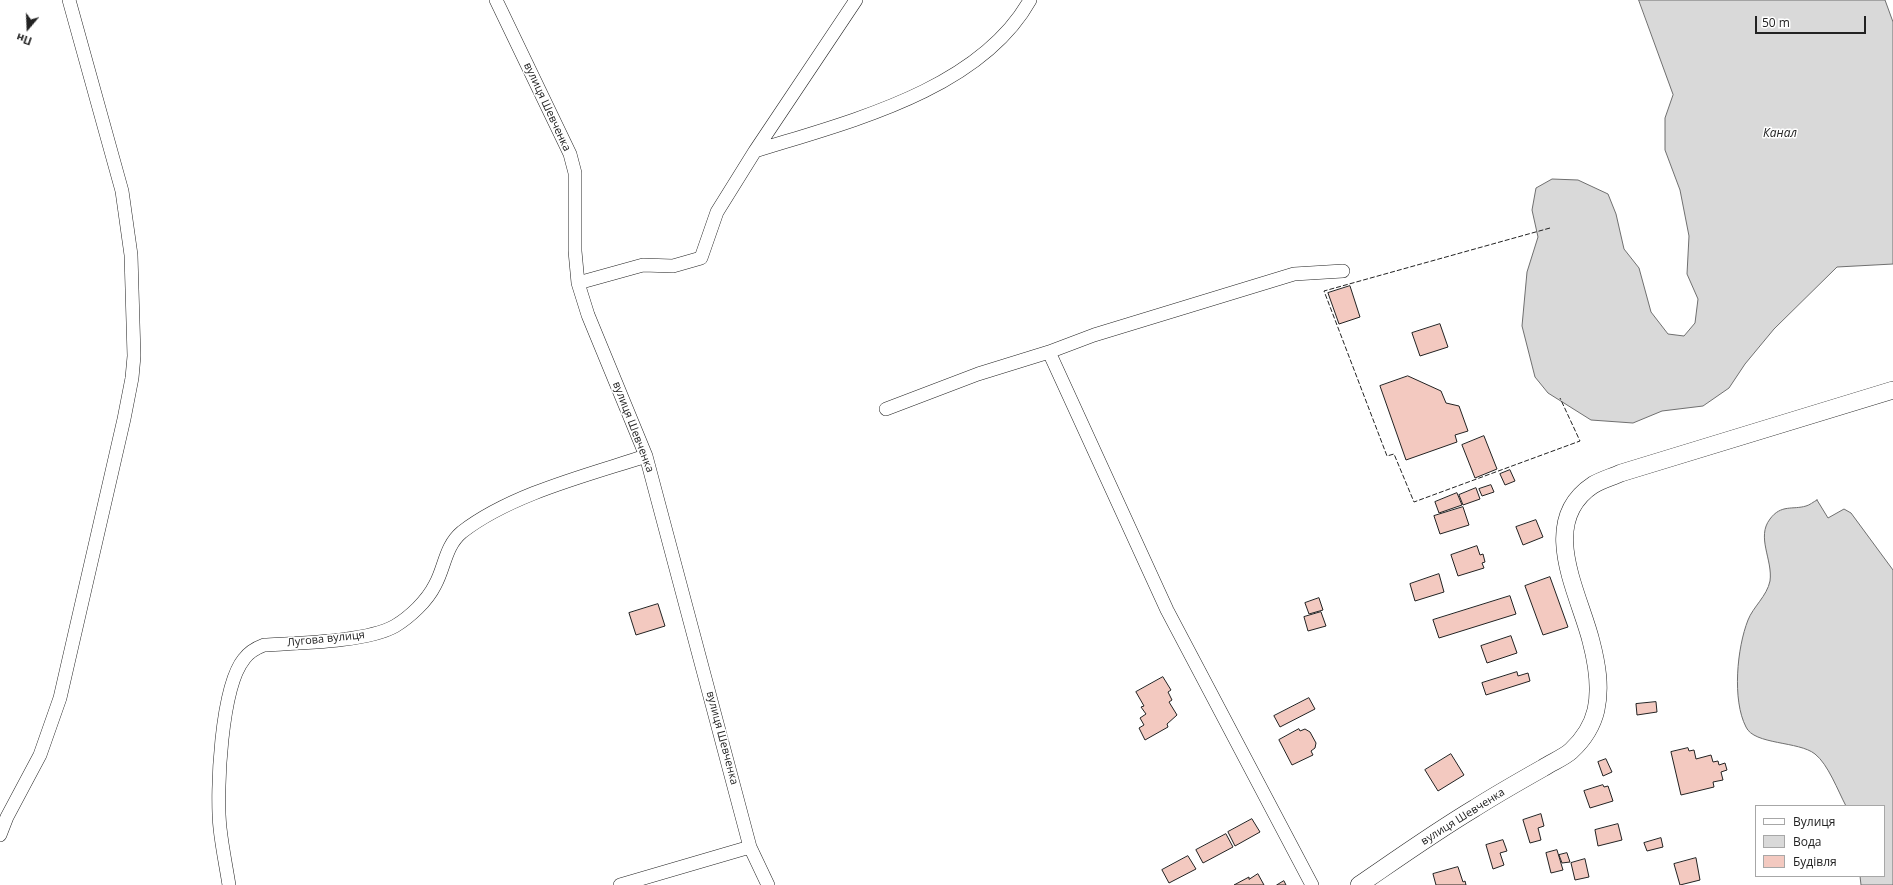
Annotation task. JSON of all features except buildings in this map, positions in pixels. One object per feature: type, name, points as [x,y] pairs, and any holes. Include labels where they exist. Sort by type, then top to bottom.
[{"type":"street","points":[[0,835],[40,755],[60,698],[125,412],[132,378],[134,356],[131,255],[122,191],[69,0]]},
{"type":"street","name":"вулиця Шевченка","points":[[496,0],[570,154],[575,173],[575,251],[578,283],[588,315],[646,456],[750,847],[768,885]]},
{"type":"street","points":[[578,283],[643,265],[673,266],[701,258],[717,212],[754,151],[856,0]]},
{"type":"street","points":[[754,151],[875,113],[929,89],[964,68],[990,48],[1017,20],[1030,0]]},
{"type":"street","points":[[886,409],[978,374],[1049,352],[1094,335],[1294,274],[1343,271]]},
{"type":"street","points":[[1049,352],[1166,610],[1312,885]]},
{"type":"street","name":"вулиця Шевченка","points":[[1358,885],[1475,808],[1570,752],[1586,736],[1596,710],[1599,687],[1591,640],[1568,568],[1565,548],[1566,529],[1569,516],[1576,501],[1594,484],[1621,473],[1893,390]]},
{"type":"street","name":"Лугова вулиця","points":[[229,885],[220,827],[219,779],[228,696],[235,673],[253,649],[264,645],[368,635],[395,626],[415,610],[435,585],[444,558],[452,543],[461,533],[486,516],[521,498],[646,456]]},
{"type":"street","points":[[620,885],[750,847]]},
{"type":"water","name":"Канал","points":[[1639,0],[1885,0],[1893,22],[1893,264],[1837,267],[1774,329],[1745,364],[1729,388],[1703,406],[1662,411],[1633,423],[1591,420],[1548,393],[1535,377],[1522,326],[1527,272],[1538,237],[1532,210],[1536,188],[1552,179],[1578,180],[1608,194],[1616,214],[1624,249],[1639,268],[1651,312],[1668,334],[1684,336],[1695,323],[1698,299],[1687,274],[1689,236],[1680,190],[1665,150],[1665,118],[1673,95]]},
{"type":"water","points":[[1817,500],[1828,518],[1844,509],[1851,513],[1893,570],[1893,885],[1861,885],[1860,877],[1885,877],[1885,805],[1846,805],[1820,758],[1808,750],[1767,740],[1751,733],[1746,727],[1739,703],[1739,659],[1744,632],[1750,615],[1766,592],[1770,581],[1765,541],[1766,526],[1774,514],[1778,511],[1787,508],[1809,505]]},
{"type":"fence","points":[[1550,228],[1324,291],[1387,456],[1394,454],[1414,502],[1580,441],[1560,398]]}]
